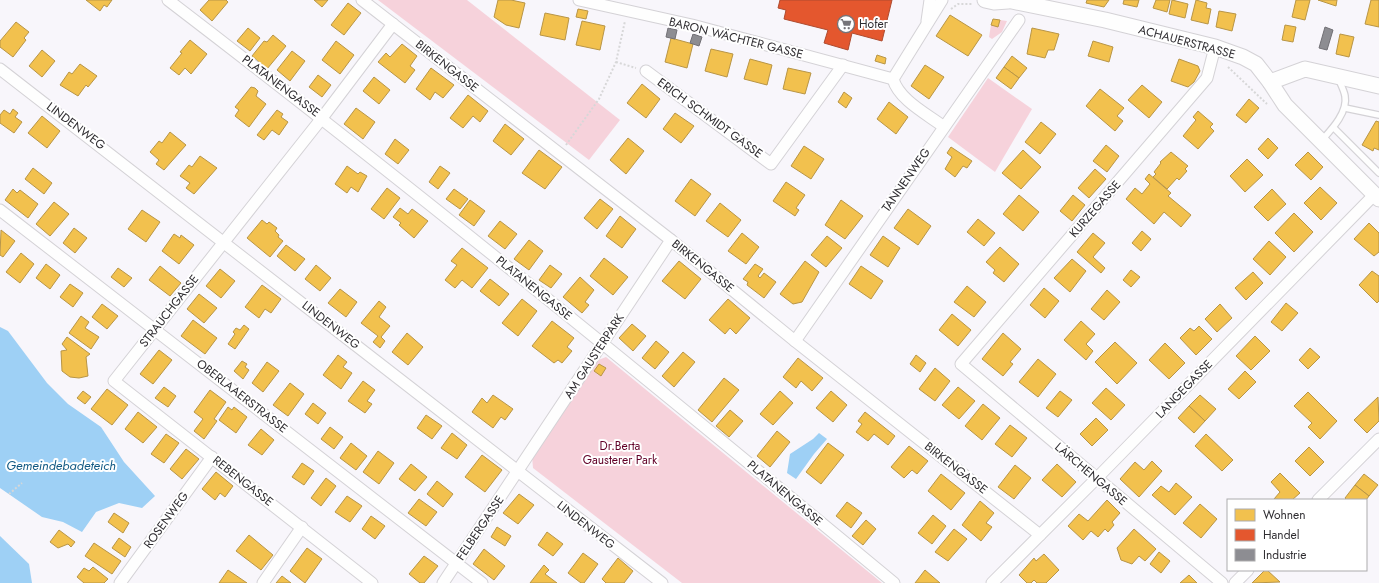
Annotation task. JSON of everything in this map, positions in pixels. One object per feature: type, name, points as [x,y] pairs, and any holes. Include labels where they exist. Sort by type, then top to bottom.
[{"type":"street","name":"PLATANENGASSE","points":[[168,0],[322,118],[603,342],[894,583]]},
{"type":"street","name":"BIRKENGASSE","points":[[362,0],[672,240],[795,341],[1040,535]]},
{"type":"street","name":"BARON WÄCHTER GASSE","points":[[579,0],[692,25],[893,79]]},
{"type":"street","name":"ACHAUERSTRASSE","points":[[979,2],[1007,0],[1104,20],[1213,53],[1243,57],[1256,64],[1285,105],[1377,196]]},
{"type":"street","points":[[937,3],[921,36],[893,79],[896,88],[904,97],[944,127]]},
{"type":"street","name":"TANNENWEG","points":[[795,341],[1019,20]]},
{"type":"street","points":[[322,118],[393,24]]},
{"type":"street","name":"KURZEGASSE","points":[[961,364],[1207,78],[1213,53]]},
{"type":"street","name":"ERICH SCHMIDT GASSE","points":[[646,71],[771,164],[843,65]]},
{"type":"street","name":"LINDENWEG","points":[[0,68],[225,241],[518,472],[662,583]]},
{"type":"street","points":[[1270,82],[1305,69],[1379,86]]},
{"type":"street","name":"STRAUCHGASSE","points":[[114,381],[322,118]]},
{"type":"street","name":"LANGEGASSE","points":[[992,583],[1377,196]]},
{"type":"street","name":"OBERLAAERSTRASSE","points":[[0,210],[482,583]]},
{"type":"street","name":"AM GAUSTERPARK","points":[[518,472],[672,240]]},
{"type":"street","name":"LÄRCHENGASSE","points":[[961,364],[1222,583]]},
{"type":"street","name":"REBENGASSE","points":[[114,381],[372,583]]},
{"type":"street","points":[[1319,499],[1379,439]]},
{"type":"street","name":"ROSENWEG","points":[[120,583],[212,457]]},
{"type":"street","name":"FELBERGASSE","points":[[442,583],[518,472]]},
{"type":"street","points":[[263,583],[302,527]]},
{"type":"street","points":[[1235,583],[1247,571]]},
{"type":"lane","points":[[1322,140],[1334,128],[1345,108],[1346,96],[1337,76]]},
{"type":"lane","points":[[1345,108],[1379,115]]},
{"type":"lane","points":[[1334,128],[1379,173]]},
{"type":"path","points":[[937,3],[948,11],[958,4],[979,2]]},
{"type":"path","points":[[560,154],[599,99],[616,62],[627,11]]},
{"type":"path","points":[[1213,53],[1269,106]]},
{"type":"path","points":[[616,62],[646,71]]},
{"type":"path","points":[[9,494],[22,483]]},
{"type":"green space","points":[[378,0],[467,0],[620,120],[589,160]]},
{"type":"green space","points":[[1000,20],[1007,21],[1002,32],[992,39],[989,37],[991,25],[998,27]]},
{"type":"green space","points":[[988,78],[1032,109],[995,172],[948,137]]},
{"type":"green space","name":"Dr.Berta Gausterer Park","points":[[606,357],[882,583],[682,583],[533,468],[532,456],[596,361]]},
{"type":"water","name":"Gemeindebadeteich","points":[[0,327],[8,331],[47,383],[68,404],[101,427],[124,462],[155,496],[142,508],[119,503],[96,512],[82,532],[63,522],[42,517],[0,488]]},
{"type":"water","points":[[819,433],[827,439],[796,479],[787,473],[790,454],[813,439]]},
{"type":"water","points":[[0,536],[29,564],[32,583],[0,583]]},
{"type":"building: Wohnen","points":[[86,0],[112,0],[107,7],[104,5],[100,11]]},
{"type":"building: Wohnen","points":[[209,0],[226,0],[228,2],[212,21],[200,10]]},
{"type":"building: Wohnen","points":[[314,0],[328,0],[322,7]]},
{"type":"building: Wohnen","points":[[498,0],[511,0],[525,3],[519,28],[506,25],[494,17]]},
{"type":"building: Wohnen","points":[[1087,0],[1109,0],[1104,7],[1086,3]]},
{"type":"building: Wohnen","points":[[1124,0],[1139,0],[1137,7],[1123,4]]},
{"type":"building: Wohnen","points":[[1156,0],[1170,0],[1167,12],[1153,8]]},
{"type":"building: Wohnen","points":[[1172,0],[1188,4],[1185,18],[1169,14]]},
{"type":"building: Wohnen","points":[[1196,0],[1207,3],[1206,8],[1211,9],[1208,24],[1191,20]]},
{"type":"building: Wohnen","points":[[1296,0],[1310,0],[1305,20],[1292,17]]},
{"type":"building: Wohnen","points":[[1318,0],[1337,0],[1336,6]]},
{"type":"building: Wohnen","points":[[1371,0],[1379,0],[1379,27],[1365,24]]},
{"type":"building: Wohnen","points":[[348,3],[361,13],[344,35],[331,25]]},
{"type":"building: Wohnen","points":[[578,9],[588,11],[586,19],[576,17]]},
{"type":"building: Wohnen","points":[[1219,11],[1236,14],[1232,31],[1216,27]]},
{"type":"building: Wohnen","points":[[545,13],[569,18],[565,40],[540,35]]},
{"type":"building: Wohnen","points":[[950,15],[982,35],[968,56],[936,36]]},
{"type":"building: Wohnen","points":[[993,19],[1000,20],[998,27],[991,25]]},
{"type":"building: Wohnen","points":[[582,21],[605,26],[600,50],[576,45]]},
{"type":"building: Wohnen","points":[[16,22],[29,32],[24,38],[26,40],[13,57],[0,47],[0,41]]},
{"type":"building: Wohnen","points":[[1285,25],[1296,27],[1293,42],[1282,40]]},
{"type":"building: Wohnen","points":[[248,28],[260,38],[250,51],[237,41]]},
{"type":"building: Wohnen","points":[[1032,28],[1059,34],[1054,50],[1048,50],[1045,58],[1027,54]]},
{"type":"building: Wohnen","points":[[1340,34],[1354,37],[1349,57],[1336,54]]},
{"type":"building: Wohnen","points":[[273,35],[286,46],[267,69],[252,56],[264,41],[267,42]]},
{"type":"building: Wohnen","points":[[671,38],[693,44],[687,68],[665,62]]},
{"type":"building: Wohnen","points":[[190,40],[207,54],[191,74],[185,68],[179,75],[170,68]]},
{"type":"building: Wohnen","points":[[336,41],[354,55],[340,74],[322,60]]},
{"type":"building: Wohnen","points":[[1093,41],[1113,47],[1109,62],[1088,56]]},
{"type":"building: Wohnen","points":[[402,44],[417,56],[410,66],[415,70],[405,83],[378,62],[386,53],[390,57]]},
{"type":"building: Wohnen","points":[[711,49],[733,54],[727,77],[705,71]]},
{"type":"building: Wohnen","points":[[42,50],[55,61],[42,77],[29,66]]},
{"type":"building: Wohnen","points":[[292,51],[305,61],[290,81],[277,70]]},
{"type":"building: Wohnen","points":[[877,55],[886,58],[885,64],[875,61]]},
{"type":"building: Wohnen","points":[[1012,56],[1027,68],[1019,78],[1004,67]]},
{"type":"building: Wohnen","points":[[750,59],[772,65],[767,85],[744,79]]},
{"type":"building: Wohnen","points":[[1179,59],[1198,66],[1200,71],[1194,82],[1188,87],[1171,81]]},
{"type":"building: Wohnen","points":[[80,64],[97,76],[88,87],[86,85],[78,96],[60,85],[69,72],[72,74]]},
{"type":"building: Wohnen","points":[[925,65],[944,77],[929,99],[911,86]]},
{"type":"building: Wohnen","points":[[1004,67],[1019,78],[1011,89],[996,78]]},
{"type":"building: Wohnen","points":[[431,68],[454,85],[443,98],[435,92],[430,100],[416,89]]},
{"type":"building: Wohnen","points":[[788,68],[811,73],[805,94],[783,89]]},
{"type":"building: Wohnen","points":[[318,75],[331,85],[322,97],[309,87]]},
{"type":"building: Wohnen","points":[[374,77],[390,90],[379,104],[363,91]]},
{"type":"building: Wohnen","points":[[642,84],[660,99],[646,118],[627,103]]},
{"type":"building: Wohnen","points":[[1142,85],[1162,102],[1149,118],[1128,100]]},
{"type":"building: Wohnen","points":[[251,87],[258,91],[256,96],[266,104],[249,127],[235,116],[239,110],[235,107]]},
{"type":"building: Wohnen","points":[[1100,89],[1124,108],[1117,116],[1123,121],[1115,131],[1086,106]]},
{"type":"building: Wohnen","points":[[844,92],[852,98],[846,108],[838,102]]},
{"type":"building: Wohnen","points":[[468,95],[488,111],[480,122],[473,116],[463,128],[450,118]]},
{"type":"building: Wohnen","points":[[1249,99],[1259,108],[1246,123],[1236,115]]},
{"type":"building: Wohnen","points":[[889,102],[908,117],[896,134],[877,119]]},
{"type":"building: Wohnen","points":[[356,108],[375,122],[363,139],[344,124]]},
{"type":"building: Wohnen","points":[[13,109],[18,113],[15,117],[22,122],[14,133],[0,123],[0,115],[4,110],[10,114]]},
{"type":"building: Wohnen","points":[[277,110],[283,114],[281,117],[288,122],[279,135],[272,130],[264,140],[257,135]]},
{"type":"building: Wohnen","points":[[1198,111],[1213,124],[1210,127],[1214,131],[1198,149],[1183,136],[1196,120],[1193,117]]},
{"type":"building: Wohnen","points":[[675,113],[694,126],[681,143],[663,129]]},
{"type":"building: Wohnen","points":[[42,116],[60,131],[47,148],[28,133]]},
{"type":"building: Wohnen","points":[[1376,121],[1379,122],[1379,150],[1374,148],[1373,151],[1362,145]]},
{"type":"building: Wohnen","points":[[1041,122],[1056,134],[1040,154],[1025,142]]},
{"type":"building: Wohnen","points":[[505,124],[524,139],[511,155],[493,141]]},
{"type":"building: Wohnen","points":[[170,132],[186,145],[164,170],[156,164],[159,160],[150,152],[159,141],[162,143]]},
{"type":"building: Wohnen","points":[[628,138],[644,151],[626,174],[610,160]]},
{"type":"building: Wohnen","points":[[1268,138],[1278,148],[1268,159],[1258,149]]},
{"type":"building: Wohnen","points":[[395,139],[409,150],[398,164],[385,154]]},
{"type":"building: Wohnen","points":[[1106,145],[1119,156],[1107,172],[1093,161]]},
{"type":"building: Wohnen","points":[[804,146],[824,159],[811,179],[791,166]]},
{"type":"building: Wohnen","points":[[951,147],[972,161],[967,168],[963,166],[955,177],[945,169],[952,157],[947,153]]},
{"type":"building: Wohnen","points":[[539,150],[562,167],[545,189],[522,173]]},
{"type":"building: Wohnen","points":[[1023,150],[1041,167],[1021,189],[1002,173]]},
{"type":"building: Wohnen","points":[[1171,152],[1188,166],[1185,169],[1187,171],[1179,180],[1177,178],[1167,189],[1153,177],[1156,174],[1154,172],[1161,163],[1160,162]]},
{"type":"building: Wohnen","points":[[1308,152],[1323,167],[1311,180],[1295,165]]},
{"type":"building: Wohnen","points":[[200,156],[217,168],[194,194],[186,188],[190,183],[180,176],[189,165],[192,167]]},
{"type":"building: Wohnen","points":[[1247,159],[1263,175],[1245,192],[1230,176]]},
{"type":"building: Wohnen","points":[[347,166],[358,174],[360,172],[367,176],[358,192],[351,187],[347,193],[335,184]]},
{"type":"building: Wohnen","points":[[440,166],[450,173],[438,189],[429,182]]},
{"type":"building: Wohnen","points":[[33,168],[52,183],[44,194],[25,179]]},
{"type":"building: Wohnen","points":[[1095,169],[1106,179],[1089,198],[1078,188]]},
{"type":"building: Wohnen","points":[[1149,174],[1171,193],[1168,196],[1191,215],[1181,227],[1164,212],[1154,224],[1126,199],[1135,188],[1142,194],[1150,184],[1145,179]]},
{"type":"building: Wohnen","points":[[691,179],[711,194],[695,216],[675,201]]},
{"type":"building: Wohnen","points":[[786,182],[805,195],[796,208],[799,210],[795,216],[773,201]]},
{"type":"building: Wohnen","points":[[1320,187],[1337,203],[1321,220],[1304,203]]},
{"type":"building: Wohnen","points":[[387,188],[400,198],[384,219],[371,209]]},
{"type":"building: Wohnen","points":[[13,189],[17,193],[20,190],[38,204],[28,218],[5,200]]},
{"type":"building: Wohnen","points":[[454,189],[468,199],[460,209],[446,199]]},
{"type":"building: Wohnen","points":[[1272,189],[1286,204],[1268,221],[1254,207]]},
{"type":"building: Wohnen","points":[[1019,195],[1039,212],[1023,231],[1003,214]]},
{"type":"building: Wohnen","points":[[1073,195],[1085,205],[1072,221],[1060,211]]},
{"type":"building: Wohnen","points":[[600,199],[613,209],[597,229],[584,218]]},
{"type":"building: Wohnen","points":[[470,200],[485,211],[474,226],[459,215]]},
{"type":"building: Wohnen","points":[[841,200],[863,216],[845,239],[825,225]]},
{"type":"building: Wohnen","points":[[54,202],[69,214],[50,236],[36,224]]},
{"type":"building: Wohnen","points":[[720,203],[741,220],[728,237],[706,221]]},
{"type":"building: Wohnen","points":[[400,208],[408,214],[412,209],[428,221],[414,238],[399,225],[401,223],[393,217]]},
{"type":"building: Wohnen","points":[[908,209],[931,226],[918,245],[894,228]]},
{"type":"building: Wohnen","points":[[142,210],[160,222],[146,242],[128,229]]},
{"type":"building: Wohnen","points":[[1294,213],[1313,232],[1294,252],[1275,233]]},
{"type":"building: Wohnen","points":[[620,216],[636,229],[622,248],[606,236]]},
{"type":"building: Wohnen","points":[[978,219],[995,233],[984,246],[967,232]]},
{"type":"building: Wohnen","points":[[262,220],[267,224],[269,222],[277,228],[275,231],[279,235],[278,237],[283,241],[270,257],[247,238]]},
{"type":"building: Wohnen","points":[[500,221],[517,234],[505,249],[488,236]]},
{"type":"building: Wohnen","points":[[1369,223],[1379,233],[1379,252],[1374,256],[1354,239]]},
{"type":"building: Wohnen","points":[[74,228],[87,238],[75,253],[63,243]]},
{"type":"building: Wohnen","points":[[1,230],[15,241],[3,257],[0,255]]},
{"type":"building: Wohnen","points":[[1142,231],[1151,239],[1141,251],[1132,243]]},
{"type":"building: Wohnen","points":[[742,233],[759,247],[746,264],[728,251]]},
{"type":"building: Wohnen","points":[[1093,233],[1105,243],[1093,257],[1105,268],[1101,273],[1077,252]]},
{"type":"building: Wohnen","points":[[174,234],[180,238],[181,235],[194,245],[179,264],[162,251]]},
{"type":"building: Wohnen","points":[[827,236],[842,248],[826,267],[811,255]]},
{"type":"building: Wohnen","points":[[883,236],[900,248],[888,267],[870,255]]},
{"type":"building: Wohnen","points":[[529,240],[543,251],[529,270],[514,259]]},
{"type":"building: Wohnen","points":[[1269,241],[1286,257],[1270,275],[1253,259]]},
{"type":"building: Wohnen","points":[[286,245],[305,259],[295,271],[277,256]]},
{"type":"building: Wohnen","points":[[1000,247],[1019,264],[1004,282],[993,273],[995,270],[986,262]]},
{"type":"building: Wohnen","points":[[462,248],[488,268],[472,288],[462,280],[455,288],[445,280],[457,265],[451,261]]},
{"type":"building: Wohnen","points":[[21,253],[34,264],[20,283],[6,272]]},
{"type":"building: Wohnen","points":[[604,258],[628,277],[613,295],[590,276]]},
{"type":"building: Wohnen","points":[[1072,259],[1086,271],[1070,292],[1054,278]]},
{"type":"building: Wohnen","points":[[679,261],[701,279],[685,299],[662,281]]},
{"type":"building: Wohnen","points":[[805,261],[819,272],[802,302],[793,304],[780,294]]},
{"type":"building: Wohnen","points":[[46,264],[60,275],[50,289],[36,278]]},
{"type":"building: Wohnen","points":[[755,264],[763,269],[758,276],[760,278],[764,273],[776,282],[764,298],[747,285],[748,282],[743,279]]},
{"type":"building: Wohnen","points":[[316,265],[331,278],[320,291],[305,279]]},
{"type":"building: Wohnen","points":[[550,265],[562,274],[551,288],[539,280]]},
{"type":"building: Wohnen","points":[[160,266],[181,283],[170,296],[149,280]]},
{"type":"building: Wohnen","points":[[861,266],[883,281],[871,299],[849,284]]},
{"type":"building: Wohnen","points":[[118,268],[132,278],[124,287],[111,277]]},
{"type":"building: Wohnen","points":[[220,269],[235,281],[221,298],[206,286]]},
{"type":"building: Wohnen","points":[[1131,270],[1140,277],[1131,287],[1123,280]]},
{"type":"building: Wohnen","points":[[1372,271],[1379,276],[1379,301],[1377,303],[1359,285]]},
{"type":"building: Wohnen","points":[[1253,272],[1263,283],[1246,300],[1235,288]]},
{"type":"building: Wohnen","points":[[580,277],[594,290],[585,302],[589,305],[582,313],[563,297]]},
{"type":"building: Wohnen","points":[[490,279],[509,294],[499,306],[480,291]]},
{"type":"building: Wohnen","points":[[70,284],[83,293],[73,307],[60,297]]},
{"type":"building: Wohnen","points":[[262,285],[281,299],[271,313],[265,309],[259,318],[245,307]]},
{"type":"building: Wohnen","points":[[967,286],[986,302],[974,317],[954,302]]},
{"type":"building: Wohnen","points":[[1044,288],[1059,301],[1045,318],[1030,305]]},
{"type":"building: Wohnen","points":[[340,289],[357,302],[346,317],[328,303]]},
{"type":"building: Wohnen","points":[[1107,290],[1120,302],[1104,320],[1091,309]]},
{"type":"building: Wohnen","points":[[199,294],[217,308],[204,323],[187,309]]},
{"type":"building: Wohnen","points":[[522,299],[537,311],[518,336],[502,323]]},
{"type":"building: Wohnen","points":[[728,299],[750,318],[736,334],[730,328],[725,334],[709,320]]},
{"type":"building: Wohnen","points":[[379,301],[386,307],[379,317],[390,326],[381,337],[385,341],[380,348],[373,342],[378,336],[361,323]]},
{"type":"building: Wohnen","points":[[1286,303],[1298,313],[1282,331],[1271,322]]},
{"type":"building: Wohnen","points":[[102,304],[118,316],[107,329],[92,317]]},
{"type":"building: Wohnen","points":[[1220,304],[1232,318],[1217,332],[1205,319]]},
{"type":"building: Wohnen","points":[[952,314],[971,330],[958,346],[939,330]]},
{"type":"building: Wohnen","points":[[81,316],[89,322],[85,328],[99,337],[91,349],[69,333]]},
{"type":"building: Wohnen","points":[[193,320],[217,338],[205,354],[181,336]]},
{"type":"building: Wohnen","points":[[552,321],[574,338],[567,347],[572,351],[562,363],[558,360],[554,363],[532,346]]},
{"type":"building: Wohnen","points":[[1081,321],[1095,334],[1086,344],[1093,351],[1086,360],[1064,340]]},
{"type":"building: Wohnen","points":[[632,324],[646,336],[633,351],[619,338]]},
{"type":"building: Wohnen","points":[[244,325],[249,329],[235,349],[228,344],[235,334],[233,332],[236,328],[240,330]]},
{"type":"building: Wohnen","points":[[1199,326],[1212,339],[1196,355],[1180,338],[1190,328],[1194,331]]},
{"type":"building: Wohnen","points":[[407,333],[423,347],[408,365],[392,352]]},
{"type":"building: Wohnen","points":[[1003,333],[1021,349],[1010,362],[1013,364],[1003,376],[982,359]]},
{"type":"building: Wohnen","points":[[1255,336],[1270,351],[1251,370],[1236,356]]},
{"type":"building: Wohnen","points":[[67,337],[90,354],[86,357],[88,376],[79,378],[70,377],[62,371],[61,351],[67,350],[62,344]]},
{"type":"building: Wohnen","points":[[656,341],[669,352],[655,369],[642,358]]},
{"type":"building: Wohnen","points":[[1115,342],[1137,363],[1117,384],[1095,362]]},
{"type":"building: Wohnen","points":[[1165,343],[1185,363],[1169,379],[1149,360]]},
{"type":"building: Wohnen","points":[[1310,348],[1320,357],[1308,369],[1299,360]]},
{"type":"building: Wohnen","points":[[159,350],[172,360],[153,384],[140,374]]},
{"type":"building: Wohnen","points":[[683,352],[695,362],[674,387],[662,376]]},
{"type":"building: Wohnen","points":[[338,355],[347,362],[343,367],[352,373],[341,389],[323,375]]},
{"type":"building: Wohnen","points":[[916,355],[926,363],[920,372],[910,364]]},
{"type":"building: Wohnen","points":[[798,358],[823,378],[812,391],[801,381],[796,388],[783,377]]},
{"type":"building: Wohnen","points":[[1038,359],[1056,374],[1038,397],[1019,382]]},
{"type":"building: Wohnen","points":[[242,361],[247,364],[245,367],[249,370],[243,379],[234,371]]},
{"type":"building: Wohnen","points":[[267,362],[279,371],[263,392],[252,383]]},
{"type":"building: Wohnen","points":[[599,364],[606,368],[601,376],[594,371]]},
{"type":"building: Wohnen","points":[[935,368],[950,381],[935,401],[919,389]]},
{"type":"building: Wohnen","points":[[1245,371],[1256,382],[1239,399],[1228,389]]},
{"type":"building: Wohnen","points":[[724,378],[739,390],[712,422],[698,410]]},
{"type":"building: Wohnen","points":[[363,381],[375,390],[367,401],[372,404],[365,413],[348,401]]},
{"type":"building: Wohnen","points":[[290,383],[304,394],[288,416],[273,405]]},
{"type":"building: Wohnen","points":[[164,387],[176,396],[168,407],[155,398]]},
{"type":"building: Wohnen","points":[[958,387],[975,401],[959,419],[942,405]]},
{"type":"building: Wohnen","points":[[1106,388],[1125,405],[1111,420],[1092,403]]},
{"type":"building: Wohnen","points":[[107,389],[128,405],[112,425],[91,409]]},
{"type":"building: Wohnen","points":[[210,390],[226,402],[214,419],[217,421],[204,439],[194,431],[203,419],[194,412]]},
{"type":"building: Wohnen","points":[[83,391],[91,397],[85,404],[77,398]]},
{"type":"building: Wohnen","points":[[780,391],[793,403],[773,425],[760,414]]},
{"type":"building: Wohnen","points":[[831,391],[847,405],[833,422],[816,408]]},
{"type":"building: Wohnen","points":[[1060,391],[1072,400],[1058,417],[1046,408]]},
{"type":"building: Wohnen","points":[[1308,392],[1337,421],[1320,439],[1308,427],[1312,423],[1294,406]]},
{"type":"building: Wohnen","points":[[493,395],[513,409],[505,420],[501,417],[493,428],[472,412],[482,398],[487,403]]},
{"type":"building: Wohnen","points":[[1200,395],[1216,409],[1205,421],[1189,406]]},
{"type":"building: Wohnen","points":[[1378,397],[1379,421],[1367,433],[1354,420]]},
{"type":"building: Wohnen","points":[[313,403],[326,413],[318,424],[305,414]]},
{"type":"building: Wohnen","points":[[983,404],[1000,418],[982,440],[965,426]]},
{"type":"building: Wohnen","points":[[1189,406],[1205,421],[1194,433],[1178,418]]},
{"type":"building: Wohnen","points":[[228,407],[232,410],[234,407],[247,417],[236,433],[219,420]]},
{"type":"building: Wohnen","points":[[730,410],[743,421],[729,437],[716,426]]},
{"type":"building: Wohnen","points":[[138,412],[157,427],[143,443],[125,429]]},
{"type":"building: Wohnen","points":[[865,412],[895,436],[888,445],[874,434],[868,441],[856,432],[862,424],[858,421]]},
{"type":"building: Wohnen","points":[[426,415],[442,426],[432,439],[417,428]]},
{"type":"building: Wohnen","points":[[1096,418],[1108,430],[1092,446],[1080,434]]},
{"type":"building: Wohnen","points":[[1010,425],[1027,438],[1012,457],[995,444]]},
{"type":"building: Wohnen","points":[[330,427],[343,437],[334,449],[321,439]]},
{"type":"building: Wohnen","points":[[261,429],[274,440],[262,455],[248,445]]},
{"type":"building: Wohnen","points":[[777,431],[790,442],[770,467],[757,456]]},
{"type":"building: Wohnen","points":[[452,433],[467,445],[457,459],[441,448]]},
{"type":"building: Wohnen","points":[[166,434],[179,443],[164,463],[151,454]]},
{"type":"building: Wohnen","points":[[1206,434],[1233,460],[1222,471],[1195,446]]},
{"type":"building: Wohnen","points":[[351,443],[367,456],[356,470],[340,458]]},
{"type":"building: Wohnen","points":[[828,443],[844,455],[821,484],[806,472]]},
{"type":"building: Wohnen","points":[[909,446],[928,461],[917,474],[912,470],[904,478],[891,467]]},
{"type":"building: Wohnen","points":[[1309,447],[1324,462],[1310,476],[1295,461]]},
{"type":"building: Wohnen","points":[[186,449],[199,459],[182,479],[170,469]]},
{"type":"building: Wohnen","points":[[378,451],[394,463],[379,484],[363,472]]},
{"type":"building: Wohnen","points":[[482,455],[502,470],[485,492],[465,477]]},
{"type":"building: Wohnen","points":[[1152,461],[1162,471],[1139,497],[1120,479],[1135,462],[1144,470]]},
{"type":"building: Wohnen","points":[[302,463],[314,471],[304,485],[292,477]]},
{"type":"building: Wohnen","points":[[411,464],[427,477],[415,491],[399,479]]},
{"type":"building: Wohnen","points":[[1057,464],[1076,482],[1062,497],[1042,480]]},
{"type":"building: Wohnen","points":[[1015,465],[1031,478],[1014,499],[998,487]]},
{"type":"building: Wohnen","points":[[216,472],[233,486],[225,497],[220,493],[215,500],[202,489]]},
{"type":"building: Wohnen","points":[[1280,473],[1300,493],[1293,499],[1274,499],[1280,492],[1271,482]]},
{"type":"building: Wohnen","points":[[941,474],[965,493],[951,510],[928,491]]},
{"type":"building: Wohnen","points":[[1364,474],[1378,485],[1369,496],[1355,485]]},
{"type":"building: Wohnen","points":[[326,478],[336,486],[321,506],[311,498]]},
{"type":"building: Wohnen","points":[[437,481],[453,494],[443,507],[427,494]]},
{"type":"building: Wohnen","points":[[1176,483],[1192,497],[1175,515],[1152,495],[1161,486],[1169,492]]},
{"type":"building: Wohnen","points":[[1355,485],[1369,496],[1367,499],[1345,498]]},
{"type":"building: Wohnen","points":[[519,494],[534,505],[518,524],[503,513]]},
{"type":"building: Wohnen","points":[[347,496],[362,506],[350,522],[335,512]]},
{"type":"building: Wohnen","points":[[419,499],[437,512],[426,526],[408,513]]},
{"type":"building: Wohnen","points":[[1107,500],[1120,513],[1112,522],[1114,525],[1108,532],[1105,529],[1098,537],[1091,531],[1083,540],[1068,526],[1079,514],[1088,521]]},
{"type":"building: Wohnen","points":[[980,501],[994,513],[986,523],[992,527],[981,541],[962,525]]},
{"type":"building: Wohnen","points":[[847,502],[862,513],[851,528],[836,516]]},
{"type":"building: Wohnen","points":[[1200,504],[1217,519],[1201,538],[1183,523]]},
{"type":"building: Wohnen","points":[[114,513],[129,523],[123,533],[108,522]]},
{"type":"building: Wohnen","points":[[933,515],[946,526],[932,544],[918,533]]},
{"type":"building: Wohnen","points":[[371,516],[385,526],[375,539],[362,529]]},
{"type":"building: Wohnen","points":[[866,520],[876,529],[863,545],[852,536]]},
{"type":"building: Wohnen","points":[[497,527],[511,536],[505,546],[491,537]]},
{"type":"building: Wohnen","points":[[954,529],[967,539],[948,561],[935,552]]},
{"type":"building: Wohnen","points":[[1134,529],[1156,549],[1145,561],[1139,556],[1132,564],[1121,560],[1117,548]]},
{"type":"building: Wohnen","points":[[59,530],[75,542],[71,547],[68,544],[58,548],[50,542]]},
{"type":"building: Wohnen","points":[[547,532],[563,544],[553,556],[538,545]]},
{"type":"building: Wohnen","points":[[249,535],[273,555],[261,570],[236,551]]},
{"type":"building: Wohnen","points":[[119,538],[131,547],[125,557],[112,548]]},
{"type":"building: Wohnen","points":[[94,543],[121,561],[112,574],[85,556]]},
{"type":"building: Wohnen","points":[[307,548],[322,559],[305,583],[290,571]]},
{"type":"building: Wohnen","points":[[484,549],[505,566],[494,580],[473,564]]},
{"type":"building: Wohnen","points":[[1159,552],[1170,561],[1161,573],[1150,564]]},
{"type":"building: Wohnen","points":[[583,553],[598,564],[584,583],[581,583],[568,573]]},
{"type":"building: Wohnen","points":[[1044,554],[1059,570],[1046,583],[1037,583],[1034,580],[1031,583],[1027,583],[1019,575],[1034,558],[1036,561]]},
{"type":"building: Wohnen","points":[[424,556],[438,566],[424,583],[420,583],[409,574]]},
{"type":"building: Wohnen","points":[[618,558],[633,571],[624,583],[606,583],[602,579]]},
{"type":"building: Wohnen","points":[[544,565],[549,570],[545,574],[557,583],[530,583]]},
{"type":"building: Wohnen","points":[[93,567],[108,579],[104,583],[84,583],[77,577],[84,568],[89,571]]},
{"type":"building: Wohnen","points":[[228,570],[247,583],[219,583]]},
{"type":"building: Wohnen","points":[[925,570],[940,583],[915,583]]},
{"type":"building: Wohnen","points":[[1264,571],[1268,571],[1280,582],[1252,583]]},
{"type":"building: Wohnen","points":[[1189,575],[1197,583],[1180,583]]},
{"type":"building: Wohnen","points":[[282,576],[291,583],[276,583]]},
{"type":"building: Handel","name":"Hofer","points":[[780,0],[892,0],[882,41],[852,33],[848,50],[824,43],[828,30],[784,19],[786,10],[778,8]]},
{"type":"building: Industrie","points":[[1325,27],[1333,30],[1327,50],[1319,48]]},
{"type":"building: Industrie","points":[[668,28],[677,30],[675,39],[666,37]]},
{"type":"building: Industrie","points":[[693,34],[702,37],[699,46],[690,43]]},
{"type":"place","name":"Hofer","points":[[846,24]]}]
